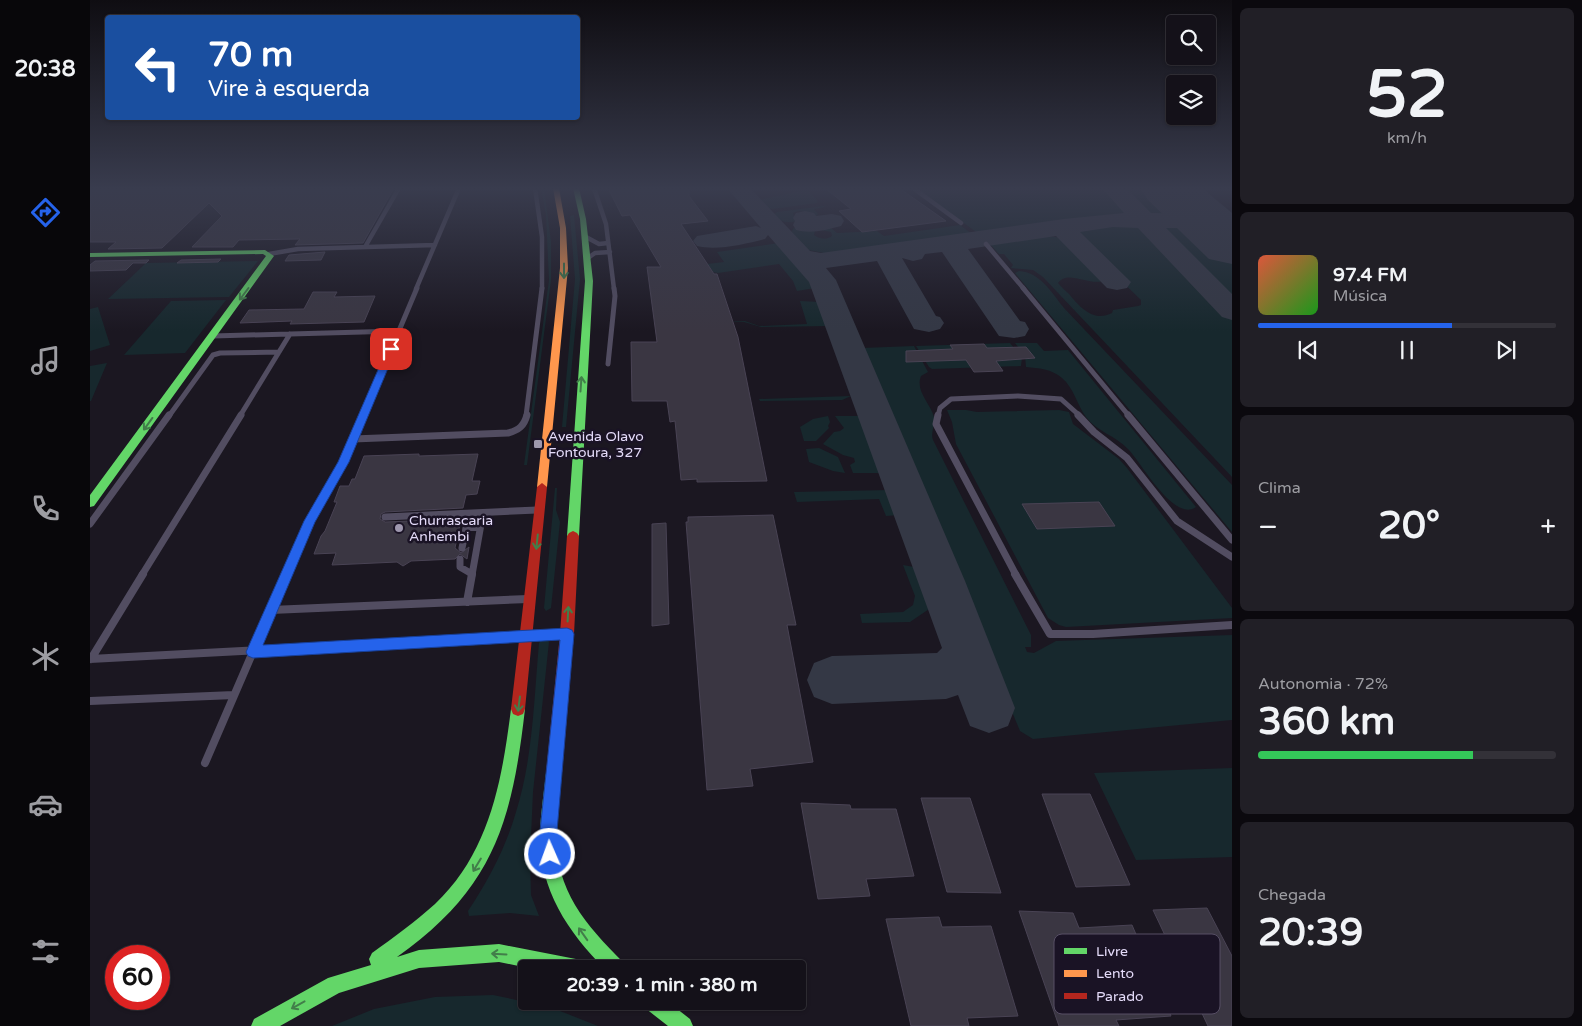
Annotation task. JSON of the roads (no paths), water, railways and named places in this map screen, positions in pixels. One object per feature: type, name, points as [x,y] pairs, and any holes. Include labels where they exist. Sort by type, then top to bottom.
[{"type":"main road","points":[[262,1026],[398,948],[455,896],[486,850],[498,821],[508,786],[527,636],[564,278],[563,236]]},
{"type":"main road","points":[[586,237],[589,281],[567,462],[575,491],[567,634],[548,831],[552,871],[562,904],[588,941],[608,960]]},
{"type":"main road","points":[[90,255],[256,252],[270,256],[269,260],[90,503]]},
{"type":"main road","points":[[545,459],[567,462]]},
{"type":"main road","points":[[542,488],[560,484],[575,491]]},
{"type":"main road","points":[[335,985],[419,959],[499,953],[535,960]]},
{"type":"main road","points":[[663,1010],[683,1026]]},
{"type":"lane","points":[[365,247],[371,236]]},
{"type":"lane","points":[[205,763],[314,512],[340,469],[353,440],[439,236]]},
{"type":"lane","points":[[353,440],[508,433],[516,431],[524,425],[542,308],[545,263],[543,236]]},
{"type":"lane","points":[[607,236],[615,296],[608,364]]},
{"type":"lane","points":[[586,237],[599,244],[608,243]]},
{"type":"lane","points":[[986,244],[1232,540]]},
{"type":"lane","points":[[268,254],[298,249],[435,245]]},
{"type":"lane","points":[[588,258],[595,253],[610,252]]},
{"type":"lane","points":[[213,336],[399,331]]},
{"type":"lane","points":[[90,659],[290,334]]},
{"type":"lane","points":[[90,524],[213,355],[279,352]]},
{"type":"lane","points":[[1232,557],[1177,521],[1127,458],[1094,432],[1061,399],[1018,396],[951,399],[940,408],[936,424],[1031,604],[1050,634],[1093,634],[1232,625]]},
{"type":"lane","points":[[385,517],[540,510]]},
{"type":"lane","points":[[467,602],[483,512]]},
{"type":"lane","points":[[462,548],[466,528],[480,526]]},
{"type":"lane","points":[[460,559],[460,567],[472,574]]},
{"type":"lane","points":[[271,610],[530,599]]},
{"type":"lane","points":[[90,659],[253,652],[567,634]]},
{"type":"lane","points":[[90,701],[234,694]]},
{"type":"place","name":"Avenida Olavo Fontoura, 327","points":[[538,444]]},
{"type":"place","name":"Churrascaria Anhembi","points":[[399,528]]}]
